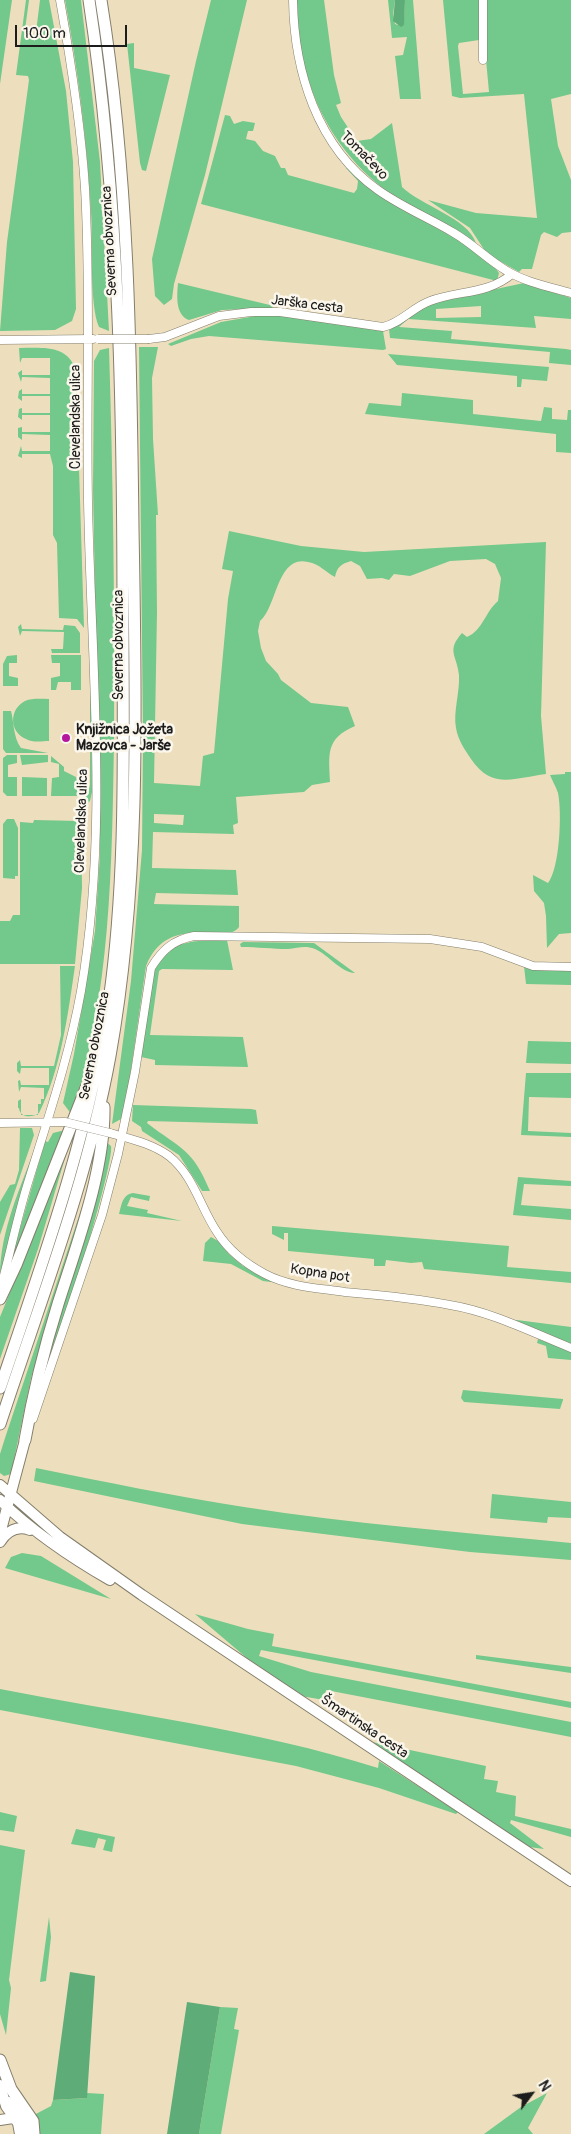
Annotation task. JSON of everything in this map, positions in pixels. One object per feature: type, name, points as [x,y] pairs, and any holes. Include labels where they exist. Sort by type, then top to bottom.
[{"type":"highway","name":"Severna obvoznica","points":[[0,1388],[61,1207],[89,1104],[108,1003],[116,945],[123,799],[123,579],[113,240],[104,111],[89,0]]},
{"type":"highway","name":"Severna obvoznica","points":[[0,1424],[85,1164],[104,1086],[122,988],[127,942],[134,812],[130,329],[116,119],[101,0]]},
{"type":"highway","points":[[0,1299],[16,1265],[97,1063]]},
{"type":"highway","points":[[25,1440],[38,1374],[88,1207],[104,1126],[104,1086]]},
{"type":"highway","points":[[0,2060],[11,2089],[33,2121],[34,2134]]},
{"type":"main road","points":[[0,1534],[4,1504],[11,1494],[25,1440]]},
{"type":"main road","name":"Šmartinska cesta","points":[[0,1486],[60,1537],[142,1595],[571,1880]]},
{"type":"main road","name":"Šmartinska cesta","points":[[4,1504],[34,1531],[89,1568],[142,1595]]},
{"type":"main road","points":[[0,1542],[9,1532],[16,1528],[34,1531]]},
{"type":"main road","points":[[2,2090],[6,2106],[18,2123],[20,2134]]},
{"type":"main road","points":[[2,2090],[26,2121],[28,2134]]},
{"type":"main road","points":[[0,2120],[13,2118]]},
{"type":"street","name":"Clevelandska ulica","points":[[0,1292],[15,1229],[62,1073],[81,990],[93,884],[96,717],[88,502],[88,339],[84,179],[77,103],[60,0]]},
{"type":"street","name":"Tomačevo","points":[[293,0],[293,33],[301,72],[319,121],[342,154],[376,189],[401,205],[454,233],[512,274],[571,293]]},
{"type":"street","points":[[483,0],[484,60]]},
{"type":"street","name":"Jarška cesta","points":[[0,340],[160,338],[219,316],[251,312],[280,312],[383,327],[395,322],[428,301],[499,285],[512,274]]},
{"type":"street","points":[[25,1440],[46,1384],[102,1215],[122,1136],[151,968],[160,952],[182,938],[194,936],[430,939],[482,947],[533,966],[571,967]]},
{"type":"street","name":"Kopna pot","points":[[0,1123],[65,1122],[122,1136],[155,1148],[177,1164],[196,1191],[217,1233],[244,1262],[285,1282],[311,1288],[425,1300],[470,1309],[571,1348]]},
{"type":"green space","points":[[0,0],[12,0],[0,84]]},
{"type":"green space","points":[[26,0],[29,0],[24,37],[35,40],[40,0],[49,0],[66,91],[73,162],[76,309],[72,321],[55,330],[0,331],[7,242],[29,80],[28,76],[16,75]]},
{"type":"green space","points":[[65,0],[81,0],[100,162],[109,331],[99,327],[94,303],[87,159],[78,80]]},
{"type":"green space","points":[[211,0],[247,0],[205,175],[174,284],[172,299],[164,305],[155,296],[152,259]]},
{"type":"green space","points":[[297,0],[324,0],[334,75],[341,103],[336,105],[341,117],[357,141],[371,139],[392,123],[402,187],[410,194],[464,226],[476,243],[406,204],[380,186],[358,165],[339,142],[324,117],[312,90],[303,61],[298,31]]},
{"type":"green space","points":[[388,0],[395,0],[393,14],[395,24],[398,25],[404,19],[405,0],[413,0],[421,99],[400,99],[395,56],[403,55],[407,37],[392,38]]},
{"type":"green space","points":[[395,0],[405,0],[404,25],[401,27],[393,21]]},
{"type":"green space","points":[[443,0],[481,0],[479,40],[459,43],[458,46],[463,94],[489,92],[484,38],[485,0],[571,0],[571,94],[551,99],[558,146],[571,180],[571,232],[562,233],[557,237],[544,232],[541,235],[532,269],[522,269],[519,272],[487,254],[470,228],[428,200],[476,213],[537,218],[524,94],[460,98],[452,96]]},
{"type":"green space","points":[[134,43],[134,68],[170,75],[146,171],[142,170],[140,163],[127,44]]},
{"type":"green space","points":[[225,115],[230,116],[234,124],[243,121],[255,123],[253,131],[248,131],[246,139],[255,141],[263,151],[275,156],[281,168],[285,168],[288,175],[354,193],[357,189],[358,181],[346,168],[346,162],[393,204],[464,243],[496,269],[499,273],[497,281],[201,204]]},
{"type":"green space","points":[[178,283],[274,306],[272,308],[222,310],[189,320],[181,314],[179,309],[177,299]]},
{"type":"green space","points":[[524,283],[571,298],[571,319],[534,316],[536,328],[408,319],[399,327],[452,331],[451,339],[571,350],[571,365],[549,363],[550,352],[390,338],[389,329],[426,304]],"holes":[[[481,306],[481,317],[436,318],[436,309]]]},
{"type":"green space","points":[[267,314],[383,331],[386,349],[209,336],[191,339],[171,346],[168,344],[221,322]]},
{"type":"green space","points":[[139,347],[158,347],[152,378],[153,439],[158,515],[156,515],[157,612],[154,783],[200,786],[203,756],[214,753],[228,599],[233,571],[222,569],[229,531],[301,546],[364,552],[546,542],[541,716],[546,774],[514,779],[504,780],[496,778],[487,775],[479,769],[462,745],[455,722],[459,675],[453,649],[454,644],[462,633],[467,637],[477,630],[498,601],[501,578],[495,564],[486,559],[450,561],[410,576],[394,574],[389,580],[382,578],[367,579],[360,566],[351,561],[340,566],[335,577],[319,566],[308,562],[298,562],[290,566],[284,573],[266,614],[260,621],[258,631],[266,661],[281,680],[311,703],[348,707],[355,726],[338,736],[331,748],[329,763],[330,782],[312,785],[304,792],[236,797],[238,823],[233,825],[234,834],[153,832],[152,868],[236,870],[238,895],[156,893],[154,904],[239,906],[239,927],[232,932],[221,934],[195,933],[182,935],[168,939],[156,949],[146,966],[128,1090],[121,1119],[112,1124],[131,981],[142,850],[143,738]],"holes":[[[154,814],[184,815],[183,825],[154,823]]]},
{"type":"green space","points":[[19,348],[45,348],[61,352],[72,362],[76,371],[84,628],[77,619],[59,618],[57,543],[53,535],[53,466],[50,454],[22,454],[22,458],[18,456],[21,446],[22,451],[50,451],[50,435],[22,434],[22,440],[18,437],[18,428],[22,427],[22,432],[50,432],[50,415],[22,415],[22,420],[18,417],[19,409],[22,408],[22,413],[50,413],[50,396],[22,396],[22,401],[18,398],[19,391],[22,389],[22,394],[50,394],[50,378],[22,377],[21,382],[18,373],[22,370],[22,375],[50,375],[50,358],[22,358],[20,363]]},
{"type":"green space","points":[[109,348],[114,641],[114,739],[110,881],[107,929],[95,1023],[72,1115],[63,1103],[74,1054],[95,931],[100,854],[93,490],[94,361],[100,350]]},
{"type":"green space","points":[[388,354],[549,367],[547,381],[522,379],[521,387],[517,387],[517,376],[397,365]]},
{"type":"green space","points":[[402,393],[473,400],[473,414],[541,421],[544,407],[552,408],[552,419],[567,420],[568,410],[571,410],[571,453],[556,452],[556,434],[365,414],[369,403],[401,406]]},
{"type":"green space","points":[[21,624],[22,629],[63,630],[64,625],[75,626],[80,633],[80,653],[52,653],[51,649],[63,649],[64,632],[22,631],[20,636],[18,627]]},
{"type":"green space","points":[[90,636],[92,792],[90,801],[82,808],[90,785]]},
{"type":"green space","points":[[17,655],[17,663],[9,663],[9,676],[18,678],[18,686],[3,686],[3,664],[7,656]]},
{"type":"green space","points":[[51,655],[81,655],[81,690],[71,690],[71,682],[58,682],[56,690],[51,690],[51,678],[60,676],[60,663],[52,663]]},
{"type":"green space","points":[[49,699],[49,741],[32,741],[20,736],[16,731],[13,720],[16,709],[28,700]]},
{"type":"green space","points":[[3,711],[11,711],[15,734],[21,748],[48,753],[6,753],[3,749]]},
{"type":"green space","points":[[7,755],[17,755],[17,763],[8,765],[8,777],[17,777],[17,796],[7,796],[3,792],[3,758]]},
{"type":"green space","points":[[20,755],[48,755],[48,762],[22,765]]},
{"type":"green space","points":[[51,756],[64,767],[64,771],[76,777],[78,785],[81,785],[77,796],[51,796],[52,778],[59,777],[59,764],[51,762]]},
{"type":"green space","points":[[565,772],[571,772],[571,933],[559,934],[547,948],[544,903],[534,891],[533,875],[548,883],[552,876],[559,839],[560,813],[558,793],[550,775],[565,774]]},
{"type":"green space","points":[[22,777],[47,778],[47,796],[22,796]]},
{"type":"green space","points":[[7,819],[14,819],[18,828],[18,876],[15,876],[15,879],[3,878],[3,824]]},
{"type":"green space","points":[[34,820],[80,821],[81,823],[82,888],[75,964],[0,964],[0,921],[10,921],[13,915],[20,915],[20,822],[33,823]]},
{"type":"green space","points":[[227,940],[233,970],[162,969],[159,971],[150,1035],[243,1037],[248,1067],[155,1065],[155,1060],[141,1057],[153,972],[159,961],[175,947],[184,944]]},
{"type":"green space","points":[[243,942],[314,943],[355,973],[344,970],[320,952],[308,947],[288,949],[241,947],[240,944]]},
{"type":"green space","points":[[60,966],[75,966],[58,1060],[47,1096],[38,1114],[38,1104],[41,1104],[41,1099],[44,1099],[44,1088],[21,1087],[19,1092],[18,1081],[20,1080],[21,1085],[49,1085],[49,1068],[21,1068],[20,1074],[17,1071],[17,1063],[20,1060],[21,1066],[54,1066],[61,1035]]},
{"type":"green space","points":[[524,966],[571,970],[571,985],[526,984]]},
{"type":"green space","points":[[528,1041],[571,1042],[571,1064],[526,1063]]},
{"type":"green space","points":[[526,1073],[571,1073],[571,1098],[529,1097],[528,1131],[571,1133],[571,1137],[521,1135]]},
{"type":"green space","points":[[21,1099],[21,1113],[18,1108],[18,1101]]},
{"type":"green space","points":[[133,1105],[251,1109],[256,1110],[258,1124],[148,1121],[147,1123],[178,1145],[191,1158],[204,1177],[210,1191],[202,1191],[179,1155],[142,1131],[141,1127],[132,1121]]},
{"type":"green space","points":[[20,1128],[32,1128],[34,1135],[0,1235],[0,1202],[10,1185],[15,1184],[19,1170]]},
{"type":"green space","points":[[61,1131],[66,1133],[13,1261],[11,1260],[45,1141],[48,1142],[53,1133]]},
{"type":"green space","points":[[105,1141],[111,1146],[110,1160],[95,1219],[61,1329],[45,1367]]},
{"type":"green space","points":[[36,1145],[13,1223],[0,1276],[7,1225]]},
{"type":"green space","points":[[68,1148],[38,1249],[0,1359],[0,1317]]},
{"type":"green space","points":[[518,1177],[571,1181],[571,1186],[524,1184],[521,1205],[571,1209],[571,1220],[513,1215]]},
{"type":"green space","points":[[133,1193],[150,1196],[149,1201],[131,1197],[127,1206],[148,1210],[147,1213],[182,1221],[119,1214],[125,1198]]},
{"type":"green space","points":[[85,1198],[31,1378],[11,1474],[4,1476],[0,1473],[0,1454]]},
{"type":"green space","points":[[272,1226],[509,1246],[507,1267],[571,1272],[571,1283],[424,1269],[422,1262],[411,1263],[386,1260],[385,1266],[374,1266],[374,1259],[288,1251],[288,1233],[284,1233],[284,1240],[272,1234]]},
{"type":"green space","points":[[211,1237],[218,1241],[243,1266],[279,1283],[263,1281],[231,1264],[203,1261],[205,1243]]},
{"type":"green space","points":[[517,1320],[571,1327],[571,1345],[512,1321]]},
{"type":"green space","points":[[538,1339],[571,1351],[571,1360],[548,1358],[546,1346],[537,1343]]},
{"type":"green space","points":[[463,1390],[563,1400],[560,1409],[464,1402],[461,1398]]},
{"type":"green space","points":[[36,1468],[114,1484],[285,1513],[571,1543],[571,1560],[470,1552],[242,1524],[34,1481]]},
{"type":"green space","points":[[492,1494],[571,1502],[571,1518],[548,1517],[547,1523],[490,1518]]},
{"type":"green space","points":[[22,1553],[41,1556],[111,1599],[5,1568],[11,1557]]},
{"type":"green space","points":[[195,1614],[248,1629],[274,1634],[272,1646],[571,1702],[571,1708],[261,1650],[259,1656],[311,1672],[571,1722],[571,1737],[326,1690],[324,1700],[301,1696],[255,1665]]},
{"type":"green space","points":[[476,1655],[571,1667],[571,1673],[476,1659]]},
{"type":"green space","points":[[0,1689],[238,1732],[332,1754],[378,1768],[379,1761],[458,1812],[456,1814],[379,1788],[296,1766],[0,1710]]},
{"type":"green space","points":[[367,1741],[486,1766],[484,1779],[498,1781],[496,1792],[516,1796],[515,1816],[571,1829],[571,1837],[511,1820],[510,1823],[544,1849],[529,1847]]},
{"type":"green space","points":[[0,1812],[17,1816],[14,1832],[0,1830]]},
{"type":"green space","points":[[76,1829],[115,1837],[112,1852],[103,1850],[106,1840],[98,1838],[95,1848],[71,1844]]},
{"type":"green space","points":[[0,1845],[25,1850],[9,1980],[11,1988],[6,2035],[0,2014]]},
{"type":"green space","points":[[49,1917],[51,1937],[46,1981],[40,1982]]},
{"type":"green space","points":[[70,1972],[95,1976],[87,2098],[53,2100]]},
{"type":"green space","points":[[187,2002],[220,2007],[199,2134],[167,2134]]},
{"type":"green space","points":[[220,2007],[238,2008],[234,2029],[239,2030],[221,2134],[199,2134]]},
{"type":"green space","points":[[87,2093],[104,2094],[101,2134],[38,2134],[34,2115],[51,2106],[53,2100],[87,2098]]},
{"type":"green space","points":[[547,2093],[528,2128],[533,2134],[484,2134],[521,2107]]},
{"type":"place","name":"Knjižnica Jožeta Mazovca - Jarše","points":[[66,738]]}]
